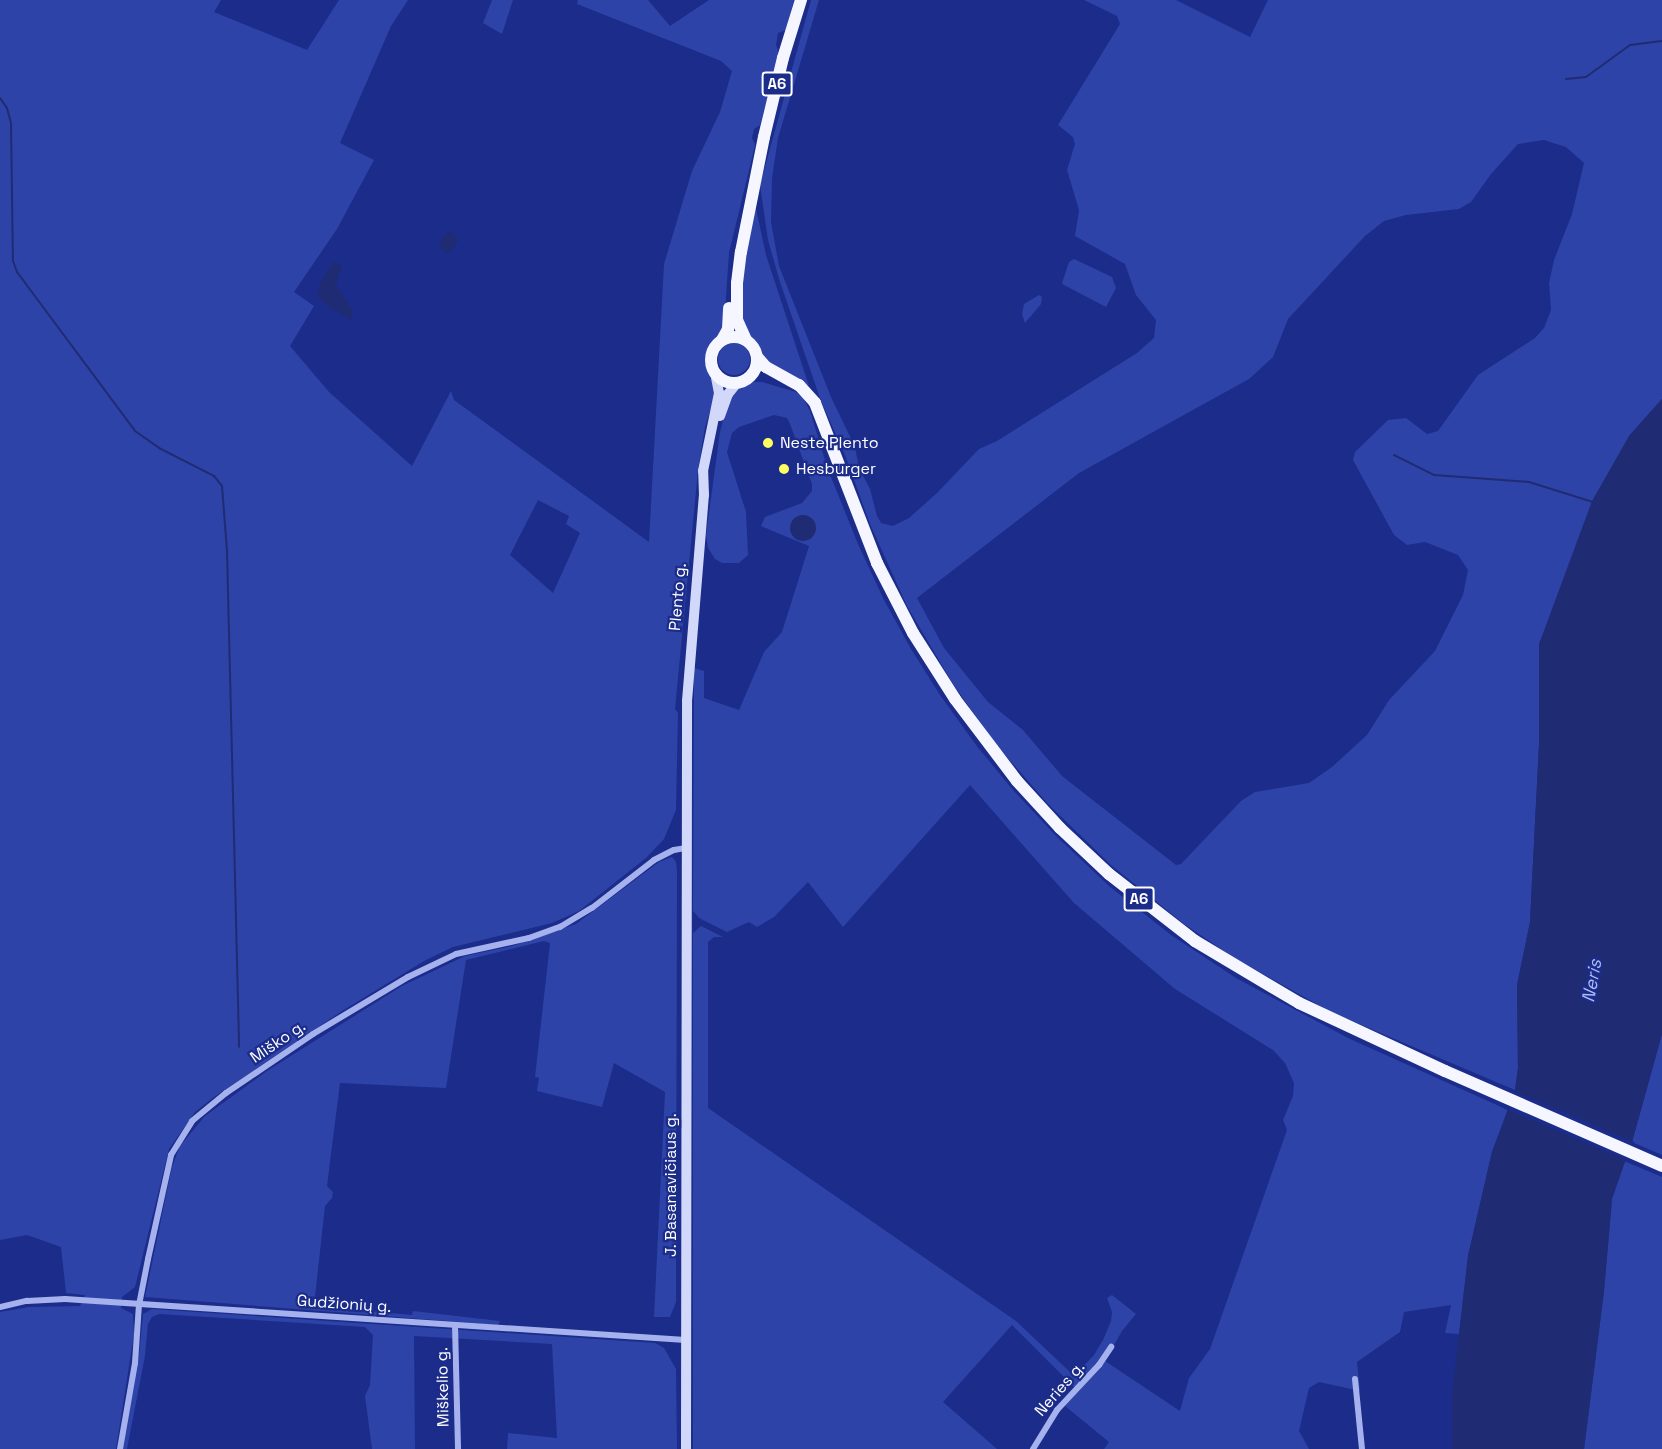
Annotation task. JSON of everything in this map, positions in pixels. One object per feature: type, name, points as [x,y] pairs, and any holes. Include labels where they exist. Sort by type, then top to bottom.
[{"type":"highway","name":"A6","points":[[722,340],[729,321],[734,248],[756,170],[783,58],[801,0]]},
{"type":"highway","name":"A6","points":[[746,340],[736,320],[737,283],[756,170]]},
{"type":"highway","points":[[742,380],[753,373],[757,357],[746,340],[735,337],[722,340],[713,351],[711,358],[715,373],[725,381],[742,380],[766,377],[808,394]]},
{"type":"highway","name":"A6","points":[[757,357],[766,367],[799,385],[808,394],[821,416],[867,539],[913,633],[969,719],[1037,803],[1084,851],[1137,897],[1228,964],[1323,1016],[1662,1166]]},
{"type":"main road","name":"Plento g.","points":[[685,848],[687,701],[704,495],[705,451],[719,393],[715,373]]},
{"type":"main road","name":"Plento g.","points":[[704,495],[720,415],[728,394],[742,380]]},
{"type":"main road","name":"J. Basanavičiaus g.","points":[[685,848],[686,1449]]},
{"type":"street","name":"Miško g.","points":[[120,1449],[135,1363],[139,1305],[171,1155],[192,1121],[226,1093],[313,1034],[408,977],[467,951],[529,938],[560,927],[592,908],[654,860],[674,850],[685,848]]},
{"type":"street","name":"Gudžionių g.","points":[[0,1307],[27,1301],[65,1299],[686,1340]]},
{"type":"street","name":"Miškelio g.","points":[[455,1325],[458,1449]]},
{"type":"street","name":"Neries g.","points":[[1033,1449],[1057,1410],[1099,1365],[1111,1347]]},
{"type":"street","points":[[1355,1379],[1362,1449]]},
{"type":"shaded area","points":[[0,0],[221,0],[214,12],[307,50],[339,0],[408,0],[391,26],[340,143],[374,160],[337,229],[294,292],[314,306],[290,346],[329,392],[412,466],[451,391],[454,400],[649,542],[664,264],[692,171],[720,112],[732,71],[721,61],[577,4],[578,0],[648,0],[670,26],[709,0],[794,0],[786,30],[778,33],[776,45],[779,53],[760,125],[754,129],[752,138],[755,145],[729,253],[724,326],[708,349],[706,359],[714,380],[715,396],[705,427],[698,470],[675,709],[678,713],[676,810],[664,839],[646,858],[579,911],[552,923],[453,947],[424,961],[342,1011],[195,1112],[169,1149],[135,1287],[122,1297],[121,1308],[133,1314],[134,1334],[116,1449],[0,1449],[0,1312],[29,1307],[80,1306],[85,1295],[66,1293],[61,1247],[27,1235],[0,1240]],"holes":[[[538,500],[569,516],[566,524],[580,533],[553,593],[510,555]]]},
{"type":"shaded area","points":[[492,0],[513,0],[502,34],[483,23]]},
{"type":"shaded area","points":[[811,0],[819,0],[778,138],[772,178],[771,222],[779,266],[831,397],[855,447],[859,468],[870,489],[877,516],[881,523],[893,526],[909,518],[937,493],[979,449],[997,441],[1137,353],[1154,338],[1156,320],[1136,295],[1125,264],[1075,236],[1079,210],[1067,170],[1075,144],[1073,137],[1058,125],[1120,24],[1117,16],[1084,0],[1176,0],[1250,37],[1268,0],[1662,0],[1662,399],[1629,436],[1539,644],[1539,744],[1530,922],[1517,985],[1518,1068],[1515,1090],[1331,1012],[1233,957],[1184,924],[1111,865],[1048,804],[994,742],[953,684],[907,606],[870,524],[845,455],[821,401],[780,282],[768,240],[760,185]],"holes":[[[1544,140],[1566,147],[1584,163],[1572,214],[1554,260],[1549,283],[1551,310],[1544,328],[1535,338],[1478,375],[1438,431],[1427,434],[1406,418],[1388,420],[1355,452],[1353,460],[1394,535],[1407,545],[1425,542],[1458,555],[1468,570],[1463,595],[1435,651],[1389,700],[1367,735],[1332,767],[1309,783],[1255,792],[1241,801],[1181,864],[1176,865],[1062,776],[1023,730],[988,702],[944,648],[917,598],[1079,473],[1249,379],[1273,357],[1288,319],[1365,236],[1384,221],[1406,215],[1459,209],[1471,202],[1491,174],[1518,144]]]},
{"type":"shaded area","points":[[755,204],[766,255],[809,386],[783,372],[763,357],[761,349],[746,334],[740,321],[742,272]]},
{"type":"shaded area","points":[[1074,259],[1112,277],[1116,288],[1106,307],[1062,283],[1069,262]]},
{"type":"shaded area","points":[[1039,295],[1042,297],[1041,304],[1025,323],[1022,314],[1024,304]]},
{"type":"shaded area","points":[[734,343],[745,348],[750,359],[745,370],[734,375],[723,370],[718,359],[723,348]]},
{"type":"shaded area","points":[[753,382],[762,382],[796,392],[803,398],[810,411],[827,467],[858,544],[884,600],[911,649],[976,745],[1012,789],[1056,836],[1109,886],[1171,935],[1236,978],[1348,1038],[1508,1110],[1492,1152],[1468,1256],[1459,1334],[1445,1333],[1451,1305],[1404,1312],[1400,1332],[1357,1362],[1360,1391],[1319,1382],[1309,1388],[1299,1431],[1309,1449],[1104,1449],[1109,1442],[1065,1406],[1078,1391],[1012,1325],[943,1402],[997,1449],[693,1449],[693,933],[701,926],[723,937],[714,937],[708,942],[708,1108],[1016,1321],[1070,1372],[1077,1373],[1094,1355],[1103,1340],[1111,1321],[1112,1312],[1107,1298],[1112,1295],[1136,1314],[1122,1331],[1105,1361],[1180,1411],[1189,1378],[1210,1349],[1287,1130],[1283,1120],[1293,1096],[1294,1083],[1285,1063],[1273,1050],[1175,989],[1074,903],[970,785],[843,927],[808,882],[774,917],[757,927],[749,922],[727,932],[699,918],[693,911],[694,668],[704,671],[704,698],[739,710],[764,652],[782,632],[809,546],[761,526],[765,517],[802,503],[812,491],[812,484],[787,418],[774,415],[739,427],[732,433],[727,452],[746,512],[748,555],[739,563],[722,563],[715,559],[708,548],[706,535],[720,432],[728,401],[737,389]]},
{"type":"shaded area","points":[[672,857],[676,862],[677,871],[676,1302],[670,1317],[654,1317],[665,1092],[614,1063],[602,1107],[537,1091],[539,1078],[535,1077],[550,943],[544,941],[466,960],[446,1088],[340,1083],[327,1186],[333,1192],[332,1198],[325,1206],[314,1306],[412,1315],[413,1311],[500,1321],[498,1325],[145,1297],[172,1167],[180,1146],[205,1116],[267,1071],[402,986],[465,956],[512,946],[576,924],[659,862]]},
{"type":"shaded area","points":[[1662,1034],[1662,1155],[1632,1142]]},
{"type":"shaded area","points":[[1624,1161],[1662,1177],[1662,1449],[1584,1449],[1604,1291],[1612,1199]]},
{"type":"shaded area","points":[[152,1309],[655,1343],[664,1348],[676,1369],[677,1449],[507,1449],[508,1433],[557,1438],[552,1344],[414,1336],[415,1449],[372,1449],[365,1396],[370,1385],[373,1335],[365,1327],[159,1314],[152,1317],[148,1324],[145,1356],[127,1449],[119,1449],[139,1355],[143,1314]]},
{"type":"water","points":[[452,232],[458,240],[449,254],[439,245],[446,233]]},
{"type":"water","points":[[334,262],[342,265],[336,285],[351,308],[353,316],[350,320],[325,304],[317,295],[322,280]]},
{"type":"water","name":"Neris","points":[[1662,399],[1662,1034],[1632,1142],[1612,1199],[1604,1291],[1584,1449],[1452,1449],[1452,1396],[1468,1256],[1492,1152],[1515,1090],[1518,1068],[1517,985],[1530,922],[1539,744],[1539,644],[1592,501],[1629,436]]},
{"type":"water","points":[[803,515],[812,519],[816,528],[812,537],[803,541],[794,537],[790,528],[794,519]]},
{"type":"pier","points":[[1512,1090],[1634,1142],[1627,1160],[1504,1108]]},
{"type":"waterway","points":[[1566,79],[1586,77],[1630,45],[1662,41]]},
{"type":"waterway","points":[[0,98],[7,108],[11,123],[13,261],[17,272],[135,431],[159,448],[214,476],[222,486],[227,551],[239,1047]]},
{"type":"waterway","points":[[1394,455],[1434,475],[1529,482],[1593,502]]},
{"type":"place","name":"Neste Plento","points":[[768,443]]},
{"type":"place","name":"Hesburger","points":[[784,469]]}]
